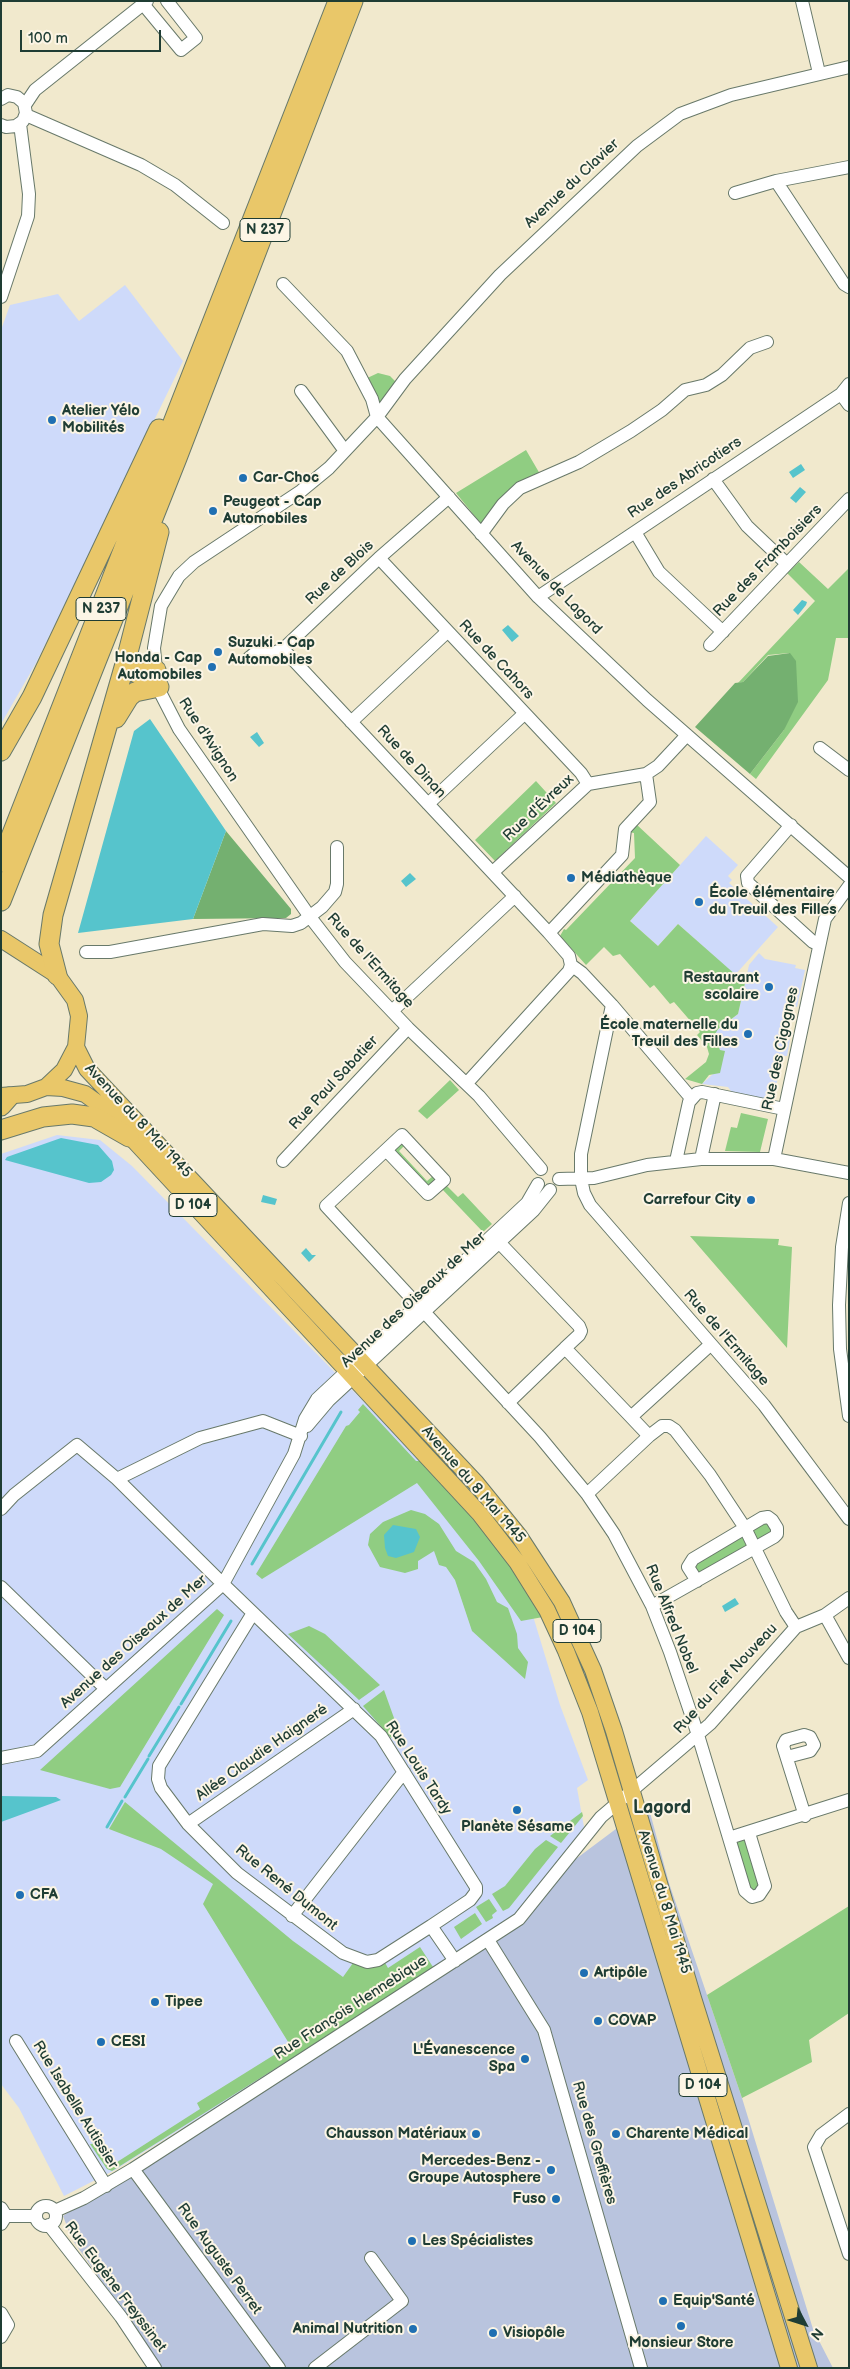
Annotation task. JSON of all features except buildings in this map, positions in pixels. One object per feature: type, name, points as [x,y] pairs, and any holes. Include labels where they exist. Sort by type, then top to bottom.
[{"type":"highway","name":"N 237","points":[[1,862],[338,1]]},
{"type":"highway","name":"N 237","points":[[1,901],[177,458],[353,1]]},
{"type":"highway","points":[[1,751],[32,698],[170,408],[200,356]]},
{"type":"highway","points":[[57,975],[49,944],[53,915],[125,664],[152,557],[173,489],[177,458]]},
{"type":"highway","points":[[125,664],[138,674],[157,679]]},
{"type":"highway","points":[[100,753],[123,703],[135,692],[157,679]]},
{"type":"highway","points":[[1,1130],[43,1117],[84,1115],[104,1121],[129,1137]]},
{"type":"main road","name":"Avenue du 8 Mai 1945","points":[[1,939],[57,975],[69,989],[75,1000],[79,1016],[76,1047],[64,1070],[46,1087],[28,1094],[4,1099]]},
{"type":"main road","name":"Avenue du 8 Mai 1945","points":[[76,1047],[87,1069],[493,1503],[548,1578],[577,1632],[593,1670],[696,2008],[810,2368]]},
{"type":"main road","name":"Avenue du 8 Mai 1945","points":[[46,1087],[74,1090],[93,1098],[480,1514],[528,1579],[555,1627],[577,1676],[789,2368]]},
{"type":"street","points":[[14,111],[35,90],[145,3],[181,50],[196,38],[167,1]]},
{"type":"street","points":[[802,1],[819,73]]},
{"type":"street","name":"Avenue du Clavier","points":[[377,416],[405,380],[500,275],[637,146],[680,114],[730,95],[849,67]]},
{"type":"street","points":[[1,85],[14,111],[25,152],[29,194],[28,216],[4,281],[1,297]]},
{"type":"street","points":[[14,111],[141,164],[175,185],[223,223]]},
{"type":"street","points":[[735,193],[776,181],[849,167]]},
{"type":"street","points":[[776,181],[844,284],[849,287]]},
{"type":"street","name":"Avenue de Lagord","points":[[283,284],[347,351],[372,399],[377,416],[538,597],[647,700],[849,877]]},
{"type":"street","points":[[481,534],[503,504],[520,488],[579,462],[662,410],[685,390],[706,385],[722,375],[750,348],[767,342]]},
{"type":"street","points":[[845,389],[849,405]]},
{"type":"street","name":"Rue des Abricotiers","points":[[538,597],[845,389]]},
{"type":"street","points":[[301,391],[345,451]]},
{"type":"street","name":"Rue d'Avignon","points":[[310,918],[172,718],[157,679],[154,648],[156,628],[161,606],[179,576],[194,562],[301,491],[329,468],[377,416]]},
{"type":"street","points":[[713,479],[747,526],[787,564]]},
{"type":"street","name":"Rue de Blois","points":[[282,649],[379,558],[448,497]]},
{"type":"street","name":"Rue des Framboisiers","points":[[710,645],[849,500]]},
{"type":"street","points":[[634,532],[660,572],[723,632]]},
{"type":"street","name":"Rue de Cahors","points":[[379,558],[581,773],[588,784]]},
{"type":"street","points":[[351,722],[447,632]]},
{"type":"street","points":[[249,658],[255,653],[271,654],[282,649]]},
{"type":"street","name":"Rue de Dinan","points":[[282,649],[549,932],[569,956],[571,966]]},
{"type":"street","points":[[428,804],[524,714]]},
{"type":"street","name":"Rue d'Évreux","points":[[493,872],[588,784],[646,774],[658,766],[687,735]]},
{"type":"street","points":[[820,748],[849,770]]},
{"type":"street","points":[[549,932],[622,855],[626,829],[650,802],[646,774]]},
{"type":"street","points":[[791,825],[747,876],[748,883],[813,942],[819,945]]},
{"type":"street","points":[[310,918],[334,892],[337,884],[337,847]]},
{"type":"street","name":"Rue des Cigognes","points":[[774,1159],[825,919],[849,886]]},
{"type":"street","points":[[392,1011],[516,896]]},
{"type":"street","name":"Rue de l'Ermitage","points":[[86,952],[110,952],[263,924],[292,926],[310,918],[346,962],[408,1028],[467,1083],[541,1169]]},
{"type":"street","points":[[467,1083],[569,971],[571,966],[582,973],[612,1005],[680,1085],[696,1095],[715,1094],[784,1109]]},
{"type":"street","name":"Rue de l'Ermitage","points":[[612,1005],[581,1154],[581,1179],[590,1205],[764,1405],[849,1519]]},
{"type":"street","name":"Rue Paul Sabatier","points":[[283,1161],[408,1028]]},
{"type":"street","points":[[701,1159],[715,1094]]},
{"type":"street","points":[[676,1161],[696,1095]]},
{"type":"street","points":[[402,1135],[444,1180],[428,1194],[386,1150],[402,1135]]},
{"type":"street","name":"Rue Alfred Nobel","points":[[386,1150],[326,1206],[540,1437],[587,1494],[614,1534],[652,1606],[670,1652],[698,1735],[744,1891],[752,1897],[760,1895],[765,1886],[749,1833]]},
{"type":"street","points":[[559,1179],[581,1179],[676,1161],[701,1159],[774,1159],[849,1173]]},
{"type":"street","points":[[548,1167],[555,1170],[559,1179],[556,1186],[550,1190],[543,1189],[538,1184],[537,1176],[541,1169],[548,1167]]},
{"type":"street","name":"Avenue des Oiseaux de Mer","points":[[496,1239],[527,1203],[538,1184]]},
{"type":"street","name":"Avenue des Oiseaux de Mer","points":[[1,1758],[37,1751],[223,1584],[294,1454],[305,1419],[312,1406],[327,1388],[350,1374],[363,1363],[496,1239],[534,1210],[550,1190]]},
{"type":"street","points":[[849,1203],[842,1247],[838,1306],[842,1367],[849,1416]]},
{"type":"street","points":[[496,1239],[579,1326],[581,1331],[508,1403]]},
{"type":"street","points":[[631,1417],[710,1345]]},
{"type":"street","points":[[565,1348],[649,1436]]},
{"type":"street","points":[[117,1479],[200,1438],[263,1422],[301,1436]]},
{"type":"street","points":[[587,1494],[649,1436],[662,1426],[669,1426],[675,1430],[710,1475],[745,1528],[786,1612],[796,1627]]},
{"type":"street","name":"Rue Louis Tardy","points":[[1,1509],[14,1495],[77,1445],[117,1479],[381,1736],[477,1890],[470,1900],[431,1926]]},
{"type":"street","points":[[652,1606],[697,1581],[774,1537],[777,1534],[777,1528],[768,1517],[745,1528],[689,1562],[688,1567],[697,1581]]},
{"type":"street","points":[[1,1587],[106,1689]]},
{"type":"street","name":"Rue du Fief Nouveau","points":[[631,1791],[698,1735],[796,1627],[825,1615],[849,1598]]},
{"type":"street","name":"Rue René Dumont","points":[[253,1613],[159,1766],[158,1779],[161,1788],[188,1824],[237,1873],[343,1953],[367,1962],[378,1960],[431,1926]]},
{"type":"street","points":[[825,1615],[849,1658]]},
{"type":"street","name":"Allée Claudie Haigneré","points":[[188,1824],[354,1709]]},
{"type":"street","points":[[787,1757],[805,1816]]},
{"type":"street","points":[[292,1916],[404,1772]]},
{"type":"street","name":"Rue François Hennebique","points":[[54,2211],[106,2186],[519,1919],[585,1835],[617,1802],[631,1791]]},
{"type":"street","points":[[729,1838],[805,1816],[849,1800]]},
{"type":"street","points":[[431,1926],[455,1961]]},
{"type":"street","name":"Rue des Greffières","points":[[488,1940],[544,2030],[641,2368]]},
{"type":"street","name":"Rue Isabelle Autissier","points":[[16,2041],[106,2186]]},
{"type":"street","points":[[849,2114],[821,2135],[814,2147],[849,2254]]},
{"type":"street","name":"Rue Auguste Perret","points":[[133,2169],[279,2368]]},
{"type":"street","points":[[44,2206],[50,2207],[54,2211],[55,2220],[49,2225],[40,2224],[36,2216],[38,2210],[44,2206]]},
{"type":"street","points":[[3,2216],[36,2216]]},
{"type":"street","name":"Rue Eugène Freyssinet","points":[[49,2225],[121,2317],[154,2367]]},
{"type":"street","points":[[315,2368],[402,2301],[370,2258]]},
{"type":"street","points":[[1,2313],[8,2325],[1,2337]]},
{"type":"shaded area","points":[[125,285],[183,361],[36,663],[1,724],[1,330],[10,305],[58,294],[79,321]]},
{"type":"shaded area","name":"École élémentaire du Treuil des Filles","points":[[706,836],[738,865],[728,876],[732,880],[729,883],[778,927],[735,975],[678,924],[658,946],[630,921]]},
{"type":"shaded area","name":"École maternelle du Treuil des Filles","points":[[759,953],[765,959],[796,965],[795,968],[805,970],[797,1007],[787,1005],[780,1038],[790,1040],[787,1056],[783,1056],[772,1103],[733,1094],[728,1087],[702,1084],[713,1074],[720,1050],[714,1040],[715,1032],[738,1014],[749,965]]},
{"type":"shaded area","points":[[57,1135],[100,1140],[132,1166],[421,1460],[533,1616],[560,1705],[588,1780],[577,1788],[584,1827],[553,1876],[519,1919],[115,2170],[64,2196],[19,2108],[1,2084],[1,1154]]},
{"type":"shaded area","points":[[648,1805],[669,1883],[742,2098],[813,2329],[833,2368],[162,2368],[72,2239],[63,2216],[106,2186],[519,1919],[553,1876]]},
{"type":"green space","points":[[378,373],[390,376],[400,386],[377,417],[363,380]]},
{"type":"green space","points":[[526,450],[540,474],[482,525],[456,493]]},
{"type":"green space","points":[[799,562],[828,589],[849,568],[849,638],[836,638],[828,680],[756,779],[750,774],[784,730],[789,653],[768,655],[743,682],[738,683],[815,601],[787,573]]},
{"type":"green space","points":[[790,653],[796,661],[798,702],[784,730],[750,774],[695,727],[735,683],[743,682],[768,656]]},
{"type":"green space","points":[[536,781],[556,803],[495,861],[475,840]]},
{"type":"green space","points":[[636,824],[680,865],[630,921],[658,946],[678,924],[745,983],[738,1014],[718,1029],[714,1036],[720,1050],[725,1051],[720,1073],[709,1075],[702,1084],[685,1079],[706,1062],[709,1054],[707,1047],[697,1035],[700,1032],[674,1002],[670,1004],[654,985],[650,988],[620,954],[613,956],[604,947],[586,965],[560,936],[564,929],[566,930],[635,858],[634,833],[628,832]]},
{"type":"green space","points":[[226,831],[291,909],[291,914],[286,918],[193,919]]},
{"type":"green space","points":[[450,1080],[459,1090],[427,1119],[418,1111]]},
{"type":"green space","points":[[741,1113],[768,1119],[760,1152],[725,1151],[731,1127],[737,1128]]},
{"type":"green space","points":[[401,1144],[404,1146],[399,1151],[427,1181],[433,1176],[434,1179],[431,1185],[428,1185],[394,1150]]},
{"type":"green space","points":[[446,1185],[458,1197],[463,1193],[492,1224],[483,1232],[442,1189]]},
{"type":"green space","points":[[690,1236],[779,1239],[778,1245],[792,1247],[787,1348]]},
{"type":"green space","points":[[363,1404],[416,1461],[424,1461],[462,1501],[508,1559],[543,1617],[521,1621],[479,1561],[417,1483],[262,1579],[256,1574],[346,1426],[360,1412],[358,1410]]},
{"type":"green space","points":[[411,1510],[425,1514],[439,1524],[456,1551],[474,1562],[486,1579],[497,1602],[508,1608],[517,1634],[518,1648],[528,1662],[525,1679],[472,1631],[455,1580],[446,1567],[439,1565],[434,1551],[418,1561],[418,1569],[405,1573],[380,1567],[368,1545],[370,1534],[383,1522]]},
{"type":"green space","points":[[762,1518],[777,1528],[697,1581],[689,1562]]},
{"type":"green space","points":[[217,1609],[224,1615],[120,1787],[110,1789],[40,1770]]},
{"type":"green space","points":[[309,1626],[325,1634],[380,1685],[359,1700],[288,1634]]},
{"type":"green space","points":[[384,1690],[399,1732],[391,1738],[363,1706]]},
{"type":"green space","points":[[125,1802],[293,1941],[343,1977],[353,1963],[384,1961],[388,1968],[420,1947],[433,1967],[112,2171],[107,2169],[90,2144],[102,2143],[114,2164],[200,2109],[197,2103],[290,2045],[203,1904],[213,1884],[161,1849],[109,1829]]},
{"type":"green space","points":[[582,1812],[583,1816],[561,1843],[550,1836]]},
{"type":"green space","points":[[749,1833],[765,1886],[752,1897],[729,1838]]},
{"type":"green space","points":[[546,1840],[558,1847],[509,1908],[503,1911],[492,1894],[505,1886],[535,1849]]},
{"type":"green space","points":[[489,1899],[497,1911],[492,1915],[493,1918],[486,1922],[476,1907]]},
{"type":"green space","points":[[849,1906],[849,2013],[809,2040],[812,2062],[742,2098],[707,1995]]},
{"type":"green space","points":[[475,1913],[482,1924],[461,1939],[454,1927]]},
{"type":"water","points":[[801,464],[805,470],[793,478],[789,472]]},
{"type":"water","points":[[800,487],[806,492],[796,503],[790,498]]},
{"type":"water","points":[[802,600],[807,602],[798,615],[793,610]]},
{"type":"water","points":[[508,625],[519,636],[512,642],[502,630]]},
{"type":"water","points":[[150,719],[226,831],[193,919],[78,933],[134,731]]},
{"type":"water","points":[[257,732],[264,743],[259,747],[250,737]]},
{"type":"water","points":[[410,873],[416,879],[406,887],[401,881]]},
{"type":"water","points":[[61,1138],[98,1145],[112,1161],[114,1170],[111,1175],[101,1182],[89,1183],[5,1160],[7,1157]]},
{"type":"water","points":[[263,1195],[277,1199],[275,1205],[261,1202]]},
{"type":"water","points":[[306,1248],[312,1255],[316,1255],[309,1262],[301,1253]]},
{"type":"water","points":[[393,1525],[416,1529],[420,1537],[414,1552],[396,1558],[388,1556],[384,1535]]},
{"type":"water","points":[[735,1598],[739,1604],[725,1612],[722,1606]]},
{"type":"water","points":[[1,1796],[56,1797],[61,1800],[1,1822]]},
{"type":"waterway","points":[[252,1564],[341,1412]]},
{"type":"waterway","points":[[181,1704],[231,1621]]},
{"type":"waterway","points":[[149,1756],[179,1707]]},
{"type":"waterway","points":[[125,1797],[148,1759]]},
{"type":"waterway","points":[[107,1827],[122,1801]]},
{"type":"place","name":"Atelier Yélo Mobilités","points":[[52,420]]},
{"type":"place","name":"Car-Choc","points":[[243,478]]},
{"type":"place","name":"Peugeot - Cap Automobiles","points":[[213,511]]},
{"type":"place","name":"Suzuki - Cap Automobiles","points":[[218,652]]},
{"type":"place","name":"Honda - Cap Automobiles","points":[[212,667]]},
{"type":"place","name":"Médiathèque","points":[[571,878]]},
{"type":"place","name":"École élémentaire du Treuil des Filles","points":[[699,902]]},
{"type":"place","name":"Restaurant scolaire","points":[[769,987]]},
{"type":"place","name":"École maternelle du Treuil des Filles","points":[[748,1034]]},
{"type":"place","name":"Carrefour City","points":[[751,1200]]},
{"type":"place","name":"Planète Sésame","points":[[517,1810]]},
{"type":"place","name":"CFA","points":[[20,1895]]},
{"type":"place","name":"Artipôle","points":[[584,1973]]},
{"type":"place","name":"Tipee","points":[[155,2002]]},
{"type":"place","name":"COVAP","points":[[598,2021]]},
{"type":"place","name":"CESI","points":[[101,2042]]},
{"type":"place","name":"L'Évanescence Spa","points":[[525,2059]]},
{"type":"place","name":"Chausson Matériaux","points":[[476,2134]]},
{"type":"place","name":"Charente Médical","points":[[616,2134]]},
{"type":"place","name":"Mercedes-Benz - Groupe Autosphere","points":[[551,2170]]},
{"type":"place","name":"Fuso","points":[[556,2199]]},
{"type":"place","name":"Les Spécialistes","points":[[412,2241]]},
{"type":"place","name":"Equip'Santé","points":[[663,2301]]},
{"type":"place","name":"Monsieur Store","points":[[681,2326]]},
{"type":"place","name":"Animal Nutrition","points":[[413,2329]]},
{"type":"place","name":"Visiopôle","points":[[493,2333]]},
{"type":"district","name":"Lagord","points":[[662,1808]]}]
